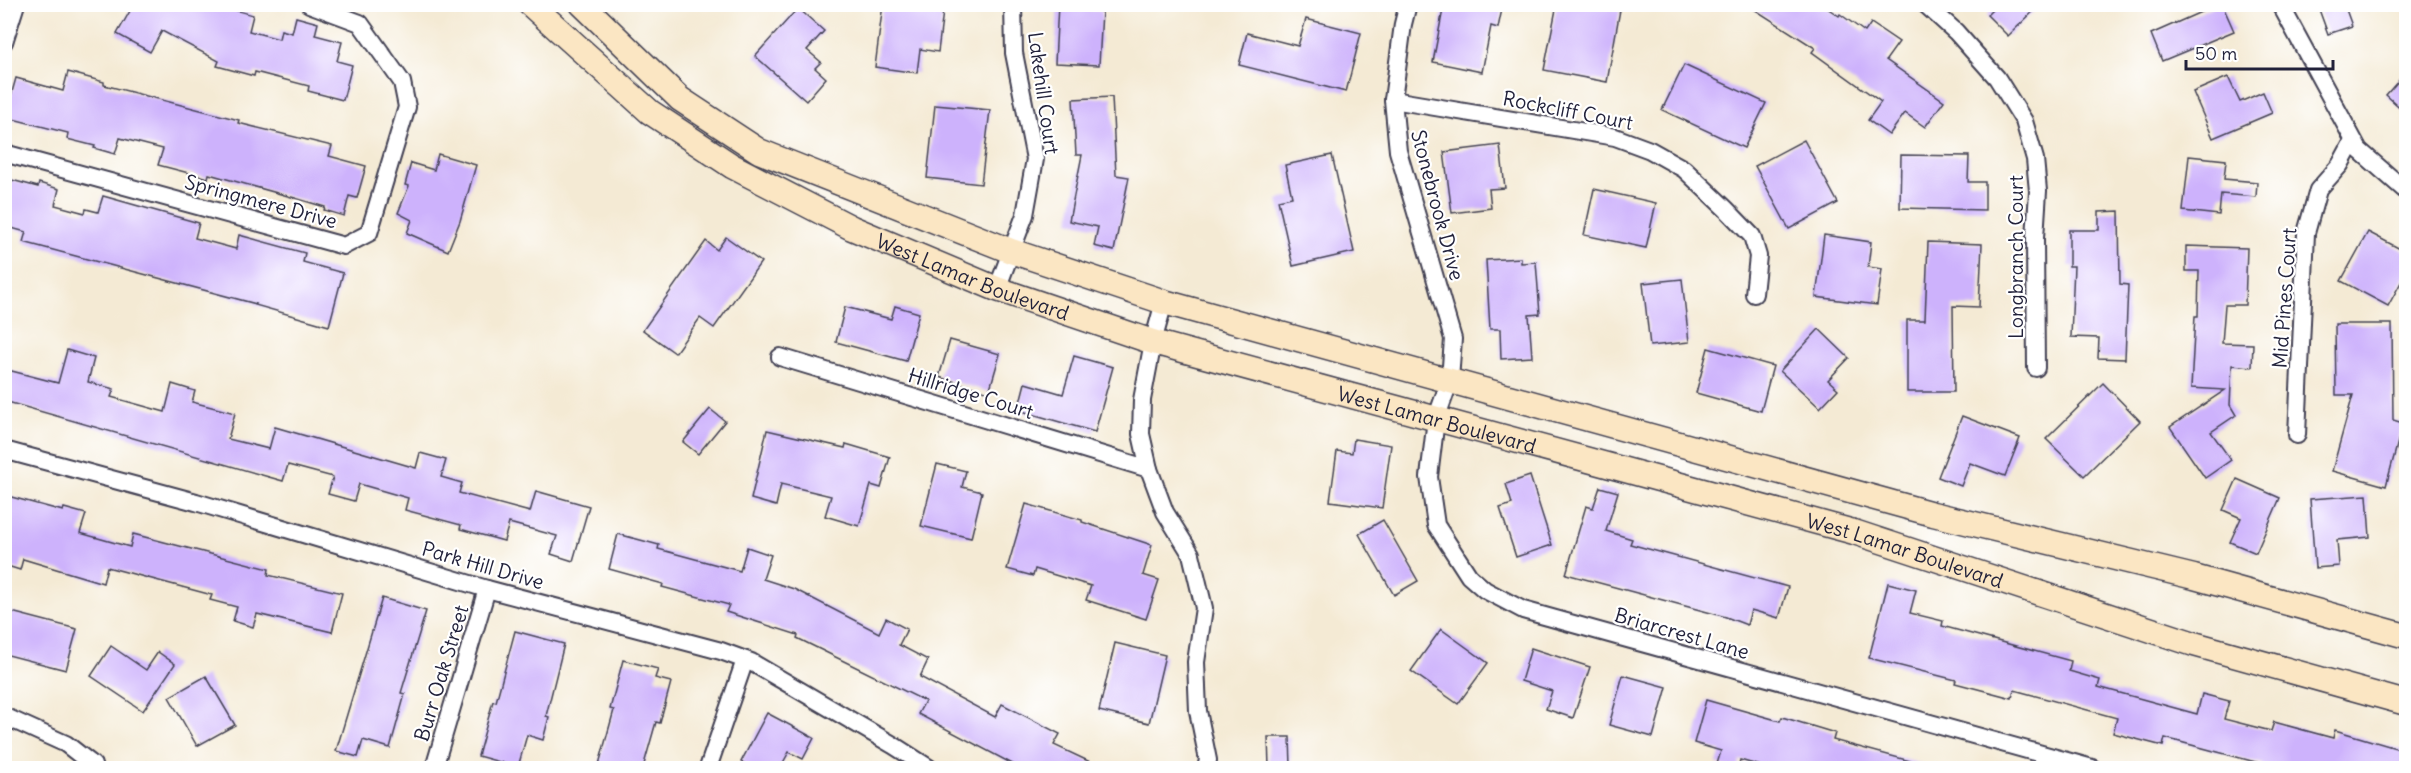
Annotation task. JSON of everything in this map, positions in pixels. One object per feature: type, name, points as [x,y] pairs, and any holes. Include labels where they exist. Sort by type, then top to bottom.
[{"type":"main road","name":"West Lamar Boulevard","points":[[530,4],[650,112],[732,166],[852,228],[997,289],[1153,342],[1854,532],[2194,644],[2406,703]]},
{"type":"main road","name":"West Lamar Boulevard","points":[[582,4],[680,99],[759,151],[1011,251],[1164,302],[1933,514],[2194,577],[2406,636]]},
{"type":"street","points":[[4,42],[16,4]]},
{"type":"street","name":"Springmere Drive","points":[[4,153],[344,246],[369,233],[407,107],[402,82],[360,23],[309,4]]},
{"type":"street","name":"Lakehill Court","points":[[997,289],[1025,215],[1035,159],[1014,53],[1013,4]]},
{"type":"street","name":"Stonebrook Drive","points":[[1408,4],[1403,24],[1393,99],[1398,151],[1453,339],[1450,380]]},
{"type":"street","name":"Longbranch Court","points":[[1925,4],[1956,32],[1997,78],[2024,121],[2035,159],[2038,191],[2035,238],[2036,368]]},
{"type":"street","points":[[2280,4],[2359,150],[2406,191]]},
{"type":"street","name":"Rockcliff Court","points":[[1393,99],[1615,137],[1650,150],[1684,169],[1752,236],[1758,256],[1754,294]]},
{"type":"street","name":"Mid Pines Court","points":[[2297,435],[2306,233],[2318,190],[2340,165],[2353,141]]},
{"type":"street","points":[[1164,302],[1153,342],[1142,400],[1141,434],[1149,469],[1165,512],[1191,554],[1204,608],[1196,662],[1198,711],[1208,760],[1206,768]]},
{"type":"street","name":"Hillridge Court","points":[[780,357],[1149,469]]},
{"type":"street","name":"Briarcrest Lane","points":[[1450,380],[1436,419],[1429,477],[1436,525],[1469,576],[1485,590],[1522,610],[2092,768]]},
{"type":"street","name":"Park Hill Drive","points":[[4,450],[196,502],[487,589],[721,651],[745,660],[929,768]]},
{"type":"street","name":"Burr Oak Street","points":[[434,768],[487,589]]},
{"type":"street","points":[[708,768],[745,660]]},
{"type":"street","points":[[4,716],[66,744],[93,765]]},
{"type":"building","points":[[134,4],[213,4],[253,15],[249,31],[279,39],[281,30],[292,33],[296,17],[318,23],[315,35],[342,42],[337,61],[352,65],[343,100],[308,91],[309,86],[255,72],[254,76],[217,66],[219,61],[162,31],[150,52],[117,34]]},
{"type":"building","points":[[883,4],[943,11],[938,52],[920,49],[917,73],[875,67]]},
{"type":"building","points":[[1058,4],[1084,4],[1084,10],[1102,11],[1099,65],[1055,63]]},
{"type":"building","points":[[1444,4],[1480,4],[1502,9],[1498,28],[1491,26],[1482,72],[1433,62]]},
{"type":"building","points":[[1557,4],[1579,4],[1620,10],[1607,82],[1544,70]]},
{"type":"building","points":[[1746,4],[1821,4],[1865,32],[1871,23],[1899,42],[1886,60],[1944,101],[1925,127],[1905,113],[1889,135],[1868,120],[1881,102],[1812,52],[1815,48]]},
{"type":"building","points":[[1998,4],[2041,4],[2008,36],[1987,15]]},
{"type":"building","points":[[2222,4],[2234,31],[2162,61],[2151,34]]},
{"type":"building","points":[[2317,4],[2344,4],[2352,26],[2328,34]]},
{"type":"building","points":[[798,8],[824,31],[807,50],[821,62],[815,68],[826,78],[806,101],[755,56]]},
{"type":"building","points":[[1306,19],[1361,33],[1346,92],[1239,65],[1247,33],[1298,46]]},
{"type":"building","points":[[1684,65],[1766,103],[1744,148],[1662,110]]},
{"type":"building","points":[[68,72],[104,82],[104,85],[239,120],[238,123],[332,146],[329,156],[366,166],[357,198],[349,196],[344,216],[324,210],[325,207],[209,174],[208,178],[158,165],[163,149],[120,138],[115,154],[67,139],[68,133],[5,117],[16,78],[63,91]]},
{"type":"building","points":[[2406,72],[2406,113],[2386,95]]},
{"type":"building","points":[[2228,77],[2240,102],[2263,92],[2272,113],[2213,138],[2193,92]]},
{"type":"building","points":[[1112,97],[1116,175],[1129,177],[1114,251],[1094,246],[1098,227],[1069,221],[1082,155],[1076,155],[1073,99]]},
{"type":"building","points":[[935,105],[990,110],[981,184],[927,178]]},
{"type":"building","points":[[1804,140],[1838,203],[1789,229],[1755,166]]},
{"type":"building","points":[[1500,145],[1505,188],[1489,189],[1491,208],[1452,213],[1444,152]]},
{"type":"building","points":[[438,154],[476,165],[460,221],[448,251],[407,233],[412,220],[398,213],[409,186],[405,185],[411,163],[434,170]]},
{"type":"building","points":[[1332,155],[1354,252],[1293,266],[1278,200],[1292,197],[1285,165]]},
{"type":"building","points":[[1901,155],[1969,156],[1968,182],[1985,182],[1985,210],[1900,208]]},
{"type":"building","points":[[2189,156],[2226,160],[2224,179],[2257,182],[2256,197],[2221,194],[2219,215],[2183,211]]},
{"type":"building","points":[[8,179],[38,187],[39,183],[59,189],[55,205],[85,213],[86,209],[98,212],[103,196],[199,223],[195,238],[236,249],[239,235],[305,253],[303,262],[343,273],[329,326],[256,304],[23,242],[26,232],[4,226],[4,193]]},
{"type":"building","points":[[1594,189],[1656,203],[1646,248],[1584,235]]},
{"type":"building","points":[[2119,211],[2120,284],[2128,285],[2125,359],[2098,358],[2099,338],[2071,337],[2074,266],[2069,266],[2069,230],[2099,230],[2099,212]]},
{"type":"building","points":[[2368,232],[2406,252],[2406,273],[2388,306],[2341,281]]},
{"type":"building","points":[[1824,235],[1871,242],[1868,267],[1882,269],[1877,305],[1816,297]]},
{"type":"building","points":[[726,237],[761,262],[714,328],[700,318],[675,353],[643,330],[706,241],[717,250]]},
{"type":"building","points":[[1928,242],[1982,244],[1979,307],[1953,306],[1954,392],[1907,392],[1907,320],[1925,320]]},
{"type":"building","points":[[2186,246],[2247,248],[2245,305],[2225,305],[2222,343],[2253,344],[2252,367],[2232,365],[2230,405],[2236,415],[2211,432],[2231,460],[2205,478],[2170,427],[2225,390],[2191,388],[2195,316],[2198,316],[2199,271],[2186,271]]},
{"type":"building","points":[[1521,258],[1521,263],[1536,262],[1540,314],[1529,315],[1532,357],[1501,359],[1500,329],[1490,329],[1486,260]]},
{"type":"building","points":[[1682,279],[1689,342],[1650,346],[1643,283]]},
{"type":"building","points":[[895,306],[919,313],[906,361],[836,342],[845,307],[891,319]]},
{"type":"building","points":[[2335,324],[2392,324],[2393,420],[2403,423],[2386,486],[2332,471],[2353,395],[2336,395]]},
{"type":"building","points":[[1819,329],[1849,358],[1828,380],[1838,389],[1820,408],[1780,371]]},
{"type":"building","points":[[950,340],[1000,354],[989,392],[939,377]]},
{"type":"building","points":[[1708,348],[1773,366],[1761,411],[1696,393]]},
{"type":"building","points":[[67,350],[94,358],[88,382],[114,389],[111,397],[165,412],[172,384],[195,391],[192,402],[235,413],[228,439],[269,449],[275,427],[416,468],[420,453],[446,460],[441,477],[462,483],[459,493],[530,512],[536,491],[589,506],[573,561],[551,554],[557,536],[509,523],[504,541],[460,529],[461,525],[405,510],[408,498],[359,484],[354,501],[328,494],[333,477],[288,465],[283,481],[4,401],[4,369],[58,383]]},
{"type":"building","points":[[1074,356],[1113,367],[1095,432],[1018,410],[1025,383],[1063,394]]},
{"type":"building","points":[[2103,383],[2140,421],[2084,476],[2046,439]]},
{"type":"building","points":[[710,409],[725,421],[698,454],[683,442]]},
{"type":"building","points":[[1962,416],[2020,438],[2005,476],[1970,463],[1961,486],[1938,477]]},
{"type":"building","points":[[767,430],[845,448],[846,444],[890,457],[881,488],[871,485],[859,526],[825,516],[831,496],[781,484],[776,506],[751,499]]},
{"type":"building","points":[[1354,439],[1391,445],[1382,508],[1330,501],[1337,451],[1352,453]]},
{"type":"building","points":[[937,464],[966,471],[962,487],[982,492],[971,538],[921,526]]},
{"type":"building","points":[[1530,476],[1552,545],[1516,557],[1500,508],[1512,504],[1506,484]]},
{"type":"building","points":[[2237,479],[2280,498],[2256,553],[2230,542],[2241,518],[2223,510]]},
{"type":"building","points":[[1600,487],[1618,492],[1606,531],[1632,539],[1630,544],[1788,587],[1779,618],[1751,610],[1747,625],[1726,617],[1566,574],[1586,506],[1593,508]]},
{"type":"building","points":[[4,495],[63,511],[64,508],[86,514],[80,533],[130,547],[133,534],[269,569],[268,575],[342,593],[332,632],[257,614],[253,627],[233,621],[237,607],[210,600],[212,595],[107,567],[103,583],[23,559],[20,570],[4,565]]},
{"type":"building","points":[[2367,495],[2370,537],[2337,540],[2339,566],[2315,568],[2310,499]]},
{"type":"building","points":[[1026,504],[1082,520],[1082,522],[1152,545],[1143,575],[1159,580],[1146,619],[1086,600],[1091,586],[1035,569],[1033,576],[1007,569]]},
{"type":"building","points":[[1383,520],[1418,581],[1394,595],[1359,534]]},
{"type":"building","points":[[618,534],[659,545],[658,549],[740,571],[747,547],[771,555],[763,579],[794,589],[879,633],[886,618],[907,629],[899,645],[928,660],[920,677],[995,717],[1002,704],[1060,734],[1054,745],[1103,768],[1020,768],[918,714],[925,701],[797,638],[798,635],[726,612],[729,605],[662,587],[663,584],[609,569]]},
{"type":"building","points":[[1888,583],[1916,590],[1910,613],[1943,621],[1942,626],[2071,661],[2069,671],[2100,680],[2098,687],[2197,714],[2202,694],[2229,701],[2224,719],[2271,731],[2274,722],[2333,738],[2335,730],[2406,751],[2406,768],[2261,768],[2263,764],[2165,738],[2163,746],[2113,733],[2117,718],[2014,690],[2012,698],[1955,683],[1956,680],[1869,658]]},
{"type":"building","points":[[382,598],[426,611],[401,693],[405,694],[390,748],[363,740],[358,757],[336,751]]},
{"type":"building","points":[[4,610],[77,629],[66,670],[4,654]]},
{"type":"building","points":[[1441,629],[1488,663],[1458,704],[1411,671]]},
{"type":"building","points":[[515,631],[564,644],[546,716],[549,717],[543,740],[527,735],[518,767],[478,756],[493,701],[496,702]]},
{"type":"building","points":[[1115,643],[1165,655],[1149,723],[1099,711]]},
{"type":"building","points":[[111,646],[146,670],[158,652],[175,664],[143,711],[91,676]]},
{"type":"building","points":[[1531,648],[1590,667],[1573,718],[1546,709],[1552,691],[1521,681]]},
{"type":"building","points":[[623,660],[658,669],[655,678],[671,682],[660,723],[656,722],[643,768],[598,768],[614,710],[610,709]]},
{"type":"building","points":[[1623,675],[1667,687],[1653,737],[1609,725]]},
{"type":"building","points":[[206,676],[235,725],[197,746],[169,697]]},
{"type":"building","points":[[1706,700],[1780,721],[1782,717],[1835,733],[1833,740],[1921,764],[1920,768],[1768,768],[1740,760],[1738,768],[1717,764],[1721,751],[1694,743]]},
{"type":"building","points":[[767,713],[814,738],[803,759],[789,752],[780,768],[754,768],[741,762]]},
{"type":"building","points":[[1268,737],[1290,737],[1291,766],[1269,767]]}]
